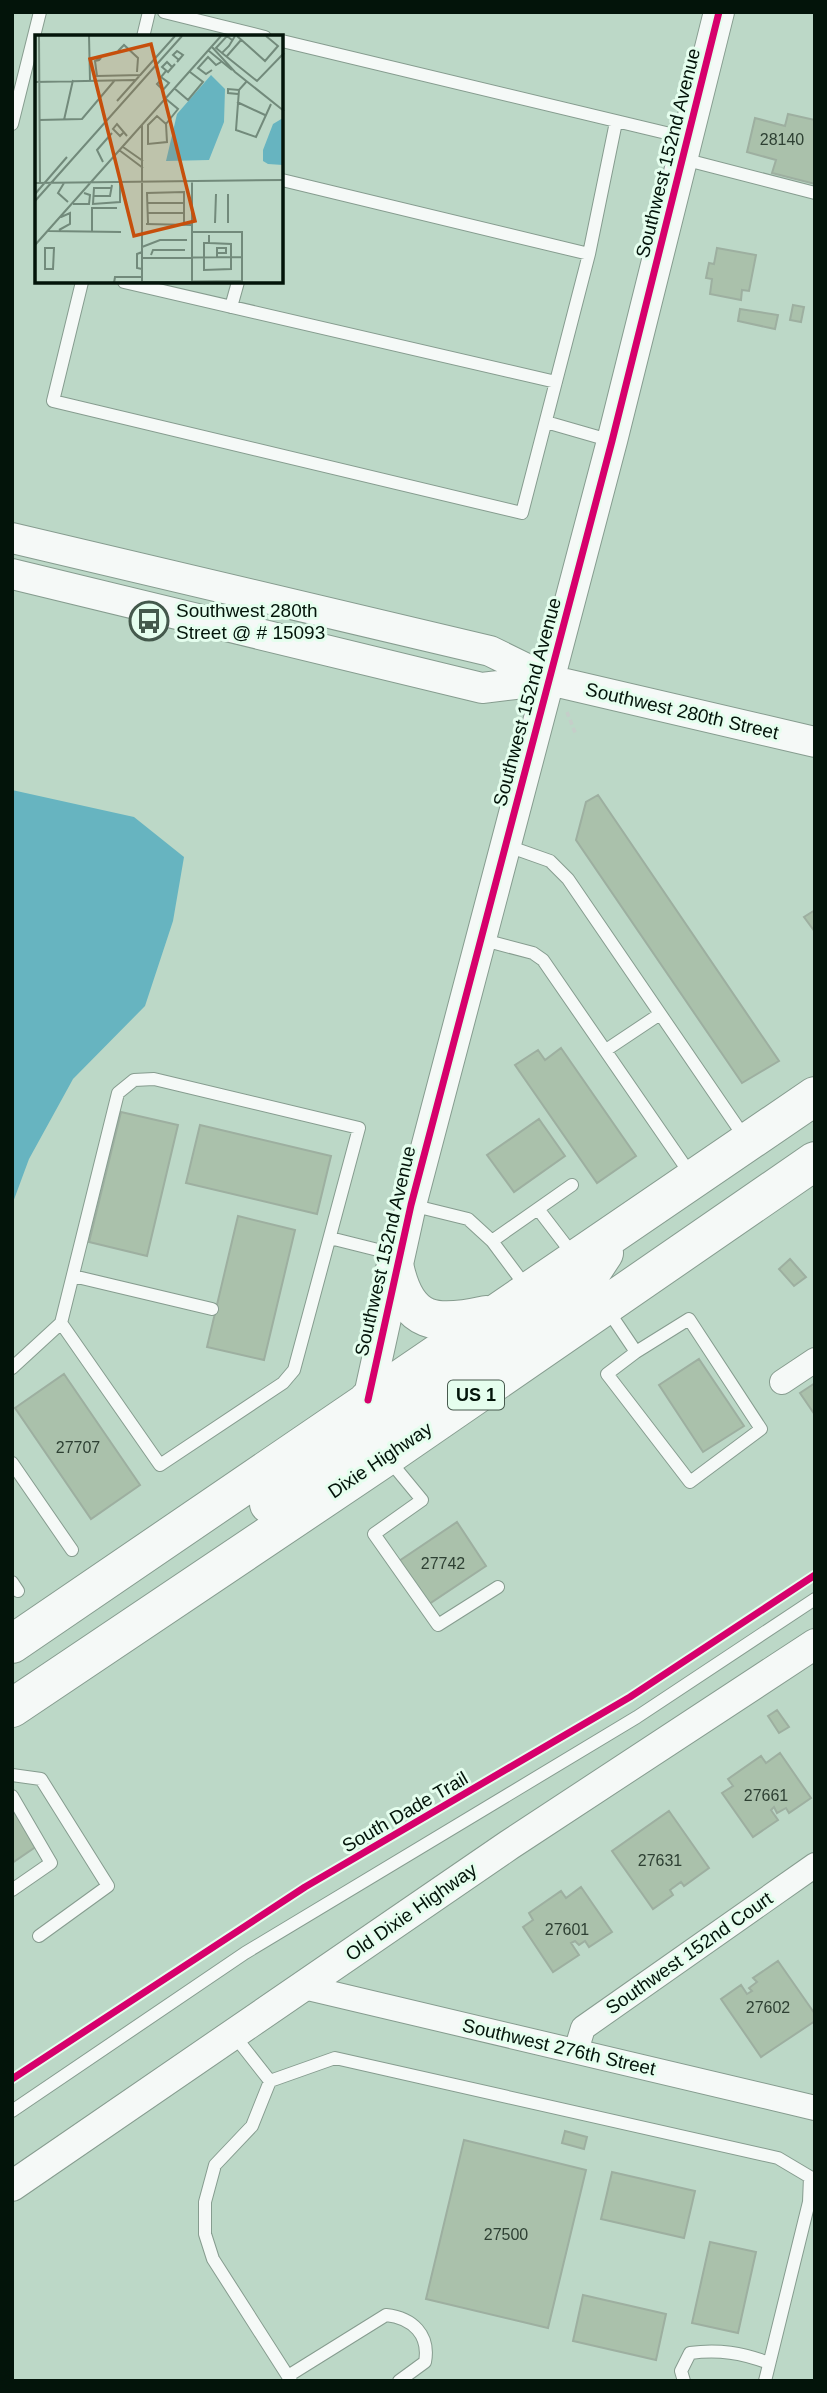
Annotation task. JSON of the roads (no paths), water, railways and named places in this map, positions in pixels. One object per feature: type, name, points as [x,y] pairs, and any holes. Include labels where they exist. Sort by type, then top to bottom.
[{"type":"highway","points":[[12,1644],[815,1096]]},
{"type":"highway","name":"Dixie Highway","points":[[12,1709],[390,1454],[815,1161]]},
{"type":"highway","points":[[390,1454],[388,1426],[401,1412],[526,1328],[583,1285],[620,1227]]},
{"type":"highway","points":[[397,1262],[401,1293],[421,1315],[450,1323],[495,1313]]},
{"type":"highway","points":[[134,1625],[166,1579],[211,1544],[354,1445],[362,1432],[368,1400]]},
{"type":"street","name":"Southwest 152nd Avenue","points":[[368,1400],[411,1205],[612,441],[719,12]]},
{"type":"street","name":"Southwest 280th Street","points":[[12,538],[490,651],[548,680],[815,742]]},
{"type":"street","points":[[118,600],[127,565]]},
{"type":"street","name":"Southwest 280th Street","points":[[12,574],[308,643],[482,688],[548,680]]},
{"type":"street","points":[[308,643],[315,610]]},
{"type":"street","points":[[782,1382],[815,1360]]},
{"type":"street","name":"Old Dixie Highway","points":[[12,2186],[613,1775],[815,1644]]},
{"type":"street","name":"Southwest 152nd Court","points":[[576,2050],[583,2028],[815,1865]]},
{"type":"street","name":"Southwest 276th Street","points":[[304,1987],[815,2108]]},
{"type":"lane","points":[[12,124],[40,12]]},
{"type":"lane","points":[[143,35],[149,12]]},
{"type":"lane","points":[[164,12],[257,35]]},
{"type":"lane","points":[[284,41],[616,122],[815,192]]},
{"type":"lane","points":[[82,284],[53,401],[522,513],[589,254],[616,122]]},
{"type":"lane","points":[[284,180],[589,254]]},
{"type":"lane","points":[[231,307],[237,284]]},
{"type":"lane","points":[[155,285],[231,307],[556,382]]},
{"type":"lane","points":[[545,422],[612,441]]},
{"type":"lane","points":[[504,845],[535,853],[560,869],[747,1142]]},
{"type":"lane","points":[[480,939],[533,953],[543,960],[693,1178]]},
{"type":"lane","points":[[606,1050],[660,1014]]},
{"type":"lane","points":[[12,1368],[61,1324],[118,1093],[134,1080],[154,1079],[359,1128],[294,1370],[283,1383],[160,1465],[61,1324]]},
{"type":"lane","points":[[492,1241],[572,1185]]},
{"type":"lane","points":[[411,1205],[468,1219],[492,1241],[528,1290]]},
{"type":"lane","points":[[538,1209],[576,1258]]},
{"type":"lane","points":[[330,1238],[397,1262]]},
{"type":"lane","points":[[73,1276],[212,1309]]},
{"type":"lane","points":[[604,1306],[636,1352]]},
{"type":"lane","points":[[689,1319],[761,1429],[690,1482],[607,1374],[636,1352],[689,1319]]},
{"type":"lane","points":[[390,1454],[422,1500],[374,1534],[438,1625],[498,1587]]},
{"type":"lane","points":[[12,1463],[72,1550]]},
{"type":"lane","points":[[12,2111],[246,1953],[637,1717],[815,1599]]},
{"type":"lane","points":[[12,1775],[41,1779],[108,1885],[39,1936]]},
{"type":"lane","points":[[12,1796],[51,1863],[12,1890]]},
{"type":"lane","points":[[233,2034],[270,2081]]},
{"type":"lane","points":[[400,2381],[425,2362],[428,2348],[421,2331],[402,2317],[386,2315],[290,2378],[213,2259],[205,2234],[205,2202],[215,2165],[252,2126],[270,2081],[335,2058],[779,2158],[810,2177],[809,2202],[765,2381]]},
{"type":"lane","points":[[684,2381],[681,2371],[690,2353],[743,2353],[769,2362]]},
{"type":"water","points":[[12,790],[134,817],[184,857],[173,921],[145,1006],[73,1079],[29,1159],[12,1205]]},
{"type":"place","name":"Southwest 280th Street @ # 15093","points":[[149,621]]}]
